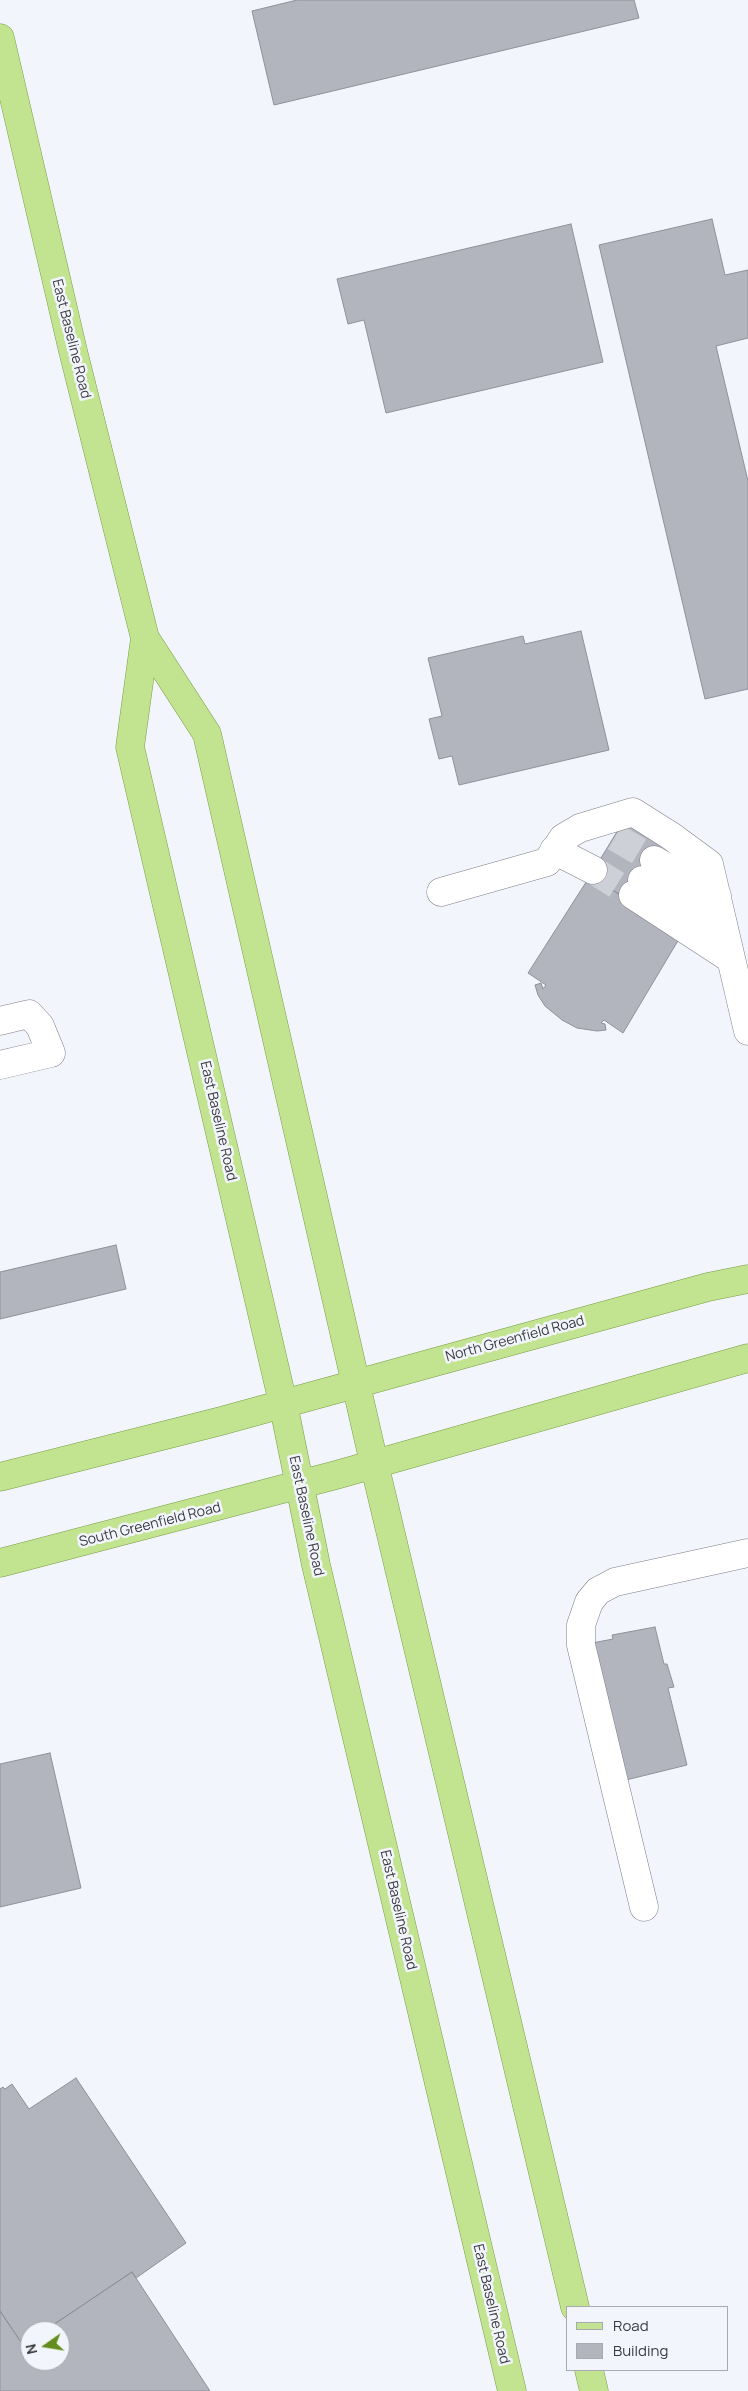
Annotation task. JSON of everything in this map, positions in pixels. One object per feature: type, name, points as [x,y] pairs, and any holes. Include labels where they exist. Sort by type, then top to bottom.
[{"type":"main road","name":"East Baseline Road","points":[[0,38],[71,342],[144,638],[207,734],[355,1383],[575,2306]]},
{"type":"main road","name":"East Baseline Road","points":[[144,638],[130,747],[283,1403],[299,1484],[512,2391]]},
{"type":"main road","name":"North Greenfield Road","points":[[283,1403],[708,1287],[748,1280]]},
{"type":"main road","points":[[299,1484],[748,1358]]},
{"type":"main road","points":[[0,1477],[283,1403]]},
{"type":"main road","name":"South Greenfield Road","points":[[0,1563],[299,1484]]},
{"type":"main road","points":[[589,2371],[594,2391]]},
{"type":"lane","points":[[441,892],[547,862],[559,844],[589,825],[632,812],[671,836],[710,864],[748,1031]]},
{"type":"lane","points":[[559,844],[603,855],[589,825]]},
{"type":"lane","points":[[643,879],[717,896]]},
{"type":"lane","points":[[643,879],[724,928]]},
{"type":"lane","points":[[643,879],[731,959]]},
{"type":"lane","points":[[0,1021],[28,1014],[40,1026],[51,1053],[0,1065]]},
{"type":"lane","points":[[644,1907],[581,1645],[581,1625],[590,1602],[598,1590],[614,1582],[740,1555]]},
{"type":"building","points":[[297,0],[634,0],[639,18],[274,105],[252,11]]},
{"type":"building","points":[[712,219],[725,275],[748,270],[748,338],[716,346],[748,481],[748,689],[705,699],[599,245]]},
{"type":"building","points":[[571,224],[603,362],[386,413],[364,320],[348,324],[337,279]]},
{"type":"building","points":[[581,631],[609,750],[459,785],[452,756],[439,759],[429,719],[442,716],[428,658],[523,636],[525,644]]},
{"type":"building","points":[[629,812],[668,836],[629,900],[590,876]]},
{"type":"building","points":[[590,876],[682,934],[623,1033],[604,1020],[601,1023],[605,1024],[606,1030],[597,1031],[577,1028],[562,1020],[545,1006],[538,995],[535,985],[541,983],[543,989],[546,985],[528,973]]},
{"type":"building","points":[[116,1245],[126,1289],[0,1319],[0,1272]]},
{"type":"building","points":[[655,1627],[664,1664],[667,1664],[674,1687],[668,1688],[687,1765],[626,1780],[592,1643],[613,1639],[612,1635]]},
{"type":"building","points":[[50,1753],[81,1888],[0,1907],[0,1764]]},
{"type":"building","points":[[76,2078],[186,2243],[136,2278],[132,2272],[59,2321],[20,2321],[20,2341],[0,2311],[0,2089],[3,2087],[5,2089],[12,2084],[29,2109]]},
{"type":"building","points":[[132,2272],[210,2391],[0,2391],[0,2311],[20,2341],[20,2371],[70,2371],[70,2321],[59,2321]]},
{"type":"tunnel","points":[[615,837],[654,860]]},
{"type":"tunnel","points":[[593,870],[633,895]]}]
